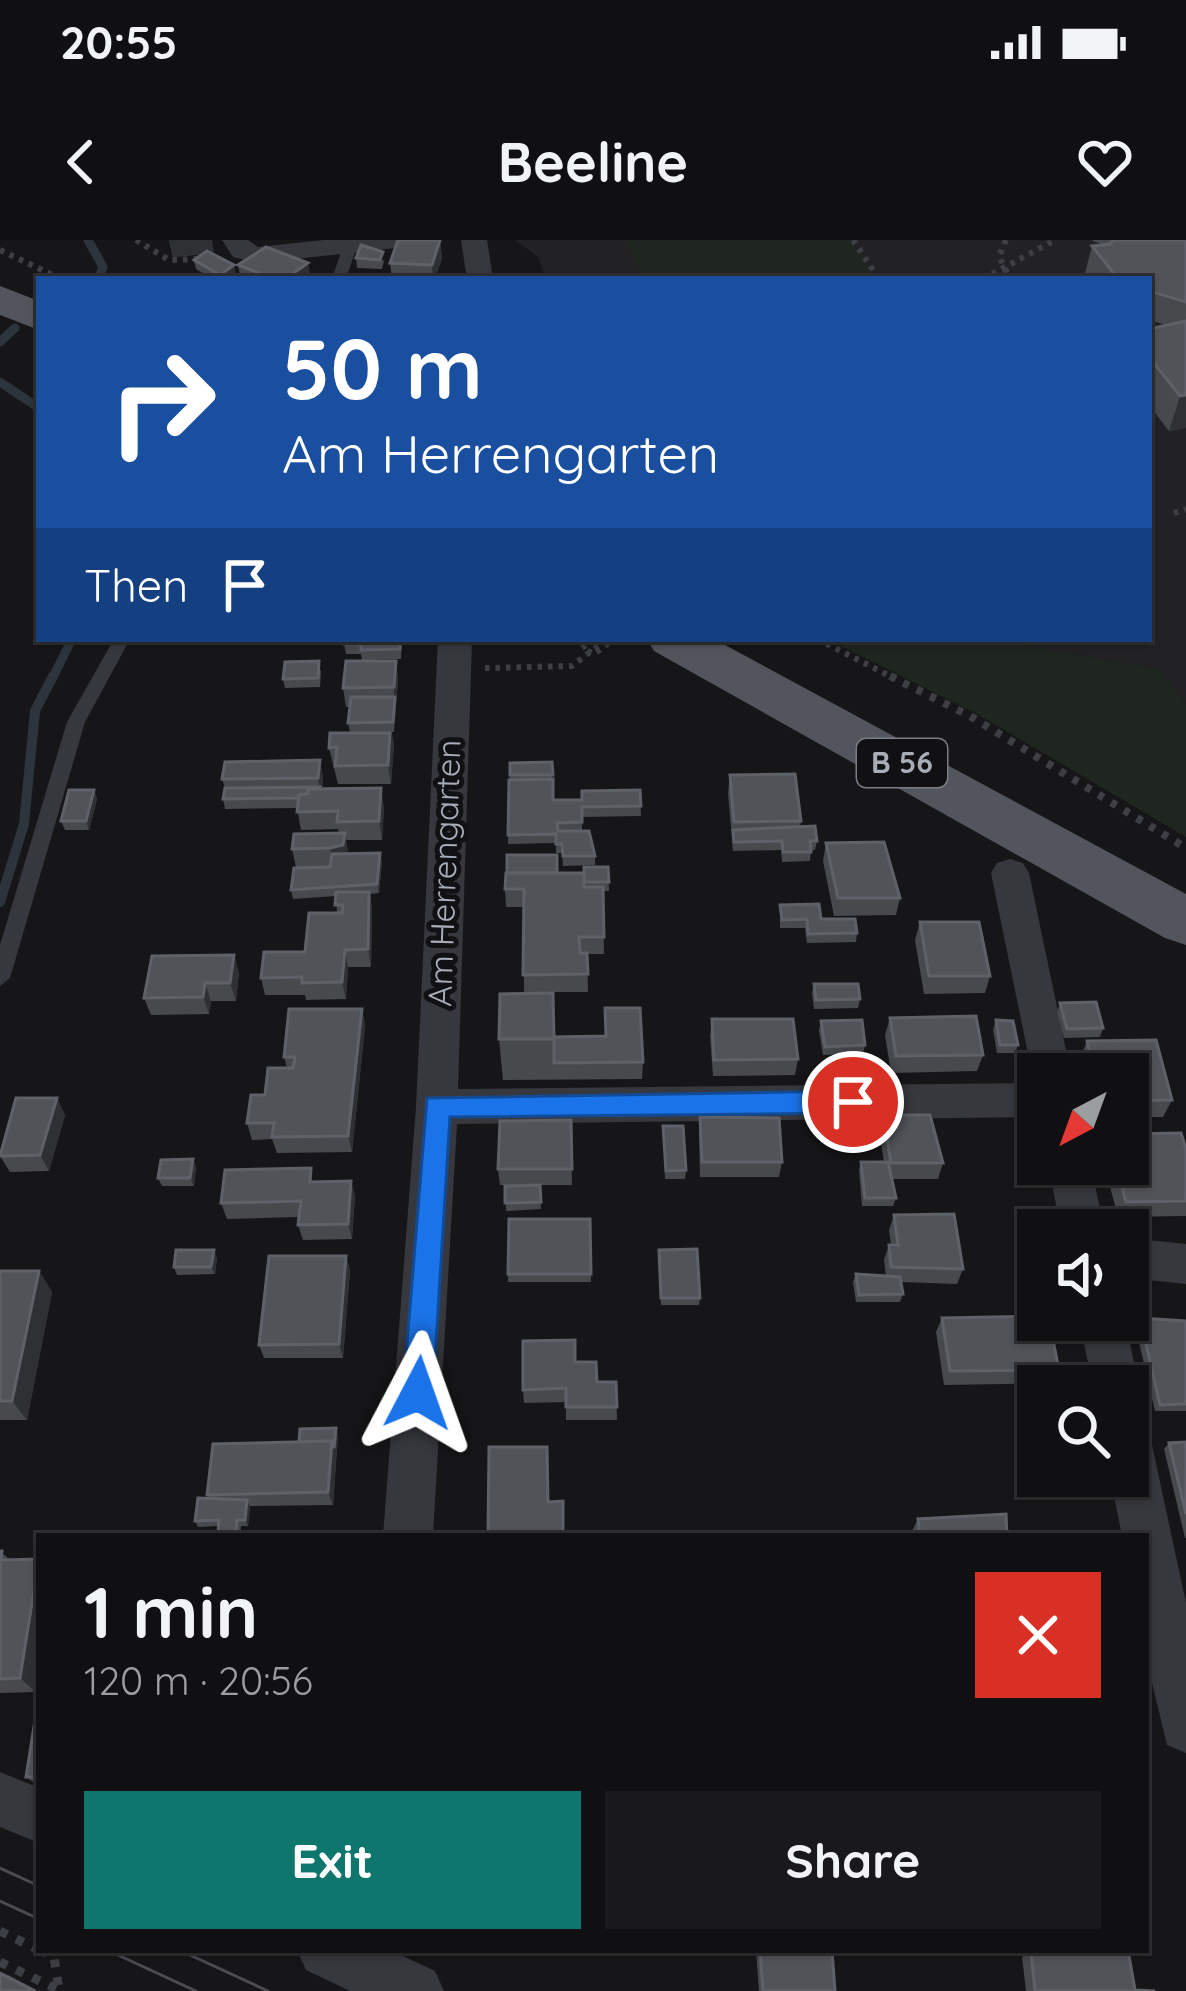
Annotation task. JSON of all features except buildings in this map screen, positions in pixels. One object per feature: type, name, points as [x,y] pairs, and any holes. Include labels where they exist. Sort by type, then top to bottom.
[{"type":"main road","points":[[0,266],[36,283]]},
{"type":"main road","points":[[0,298],[36,316]]},
{"type":"main road","name":"B 56","points":[[678,642],[1186,922]]},
{"type":"main road","name":"B 56","points":[[754,642],[1186,874]]},
{"type":"street","points":[[237,244],[258,255],[396,240]]},
{"type":"street","points":[[474,240],[480,276]]},
{"type":"street","name":"Am Herrengarten","points":[[408,1533],[437,1106],[454,654]]},
{"type":"street","points":[[1010,873],[1046,1053]]},
{"type":"street","points":[[437,1106],[1017,1100]]},
{"type":"street","points":[[1149,1260],[1186,1264]]},
{"type":"street","points":[[1139,1497],[1146,1533]]},
{"type":"street","points":[[1149,1547],[1186,1726]]},
{"type":"street","points":[[0,1799],[36,1815]]},
{"type":"street","points":[[320,1991],[327,1953]]},
{"type":"street","points":[[334,1953],[415,1991]]},
{"type":"lane","points":[[340,276],[350,246]]},
{"type":"lane","points":[[0,978],[76,722],[120,642]]},
{"type":"path","points":[[136,240],[176,260],[202,260],[237,244]]},
{"type":"path","points":[[854,240],[877,276]]},
{"type":"path","points":[[1006,240],[999,256],[1008,276]]},
{"type":"path","points":[[988,276],[1055,240]]},
{"type":"path","points":[[0,250],[55,276]]},
{"type":"path","points":[[1174,513],[1186,508]]},
{"type":"path","points":[[596,642],[582,648],[594,655],[610,642]]},
{"type":"path","points":[[454,654],[572,666],[596,642]]},
{"type":"path","points":[[823,642],[970,716],[1186,848]]},
{"type":"path","points":[[0,1931],[36,1949]]},
{"type":"path","points":[[46,1953],[55,1957],[60,1991]]},
{"type":"path","points":[[0,1962],[60,1991]]},
{"type":"shaded area","points":[[515,240],[1186,240],[1186,704],[1159,669],[1005,642],[1152,642],[1152,276],[545,276],[538,257]]},
{"type":"shaded area","points":[[625,240],[851,240],[875,276],[643,276]]},
{"type":"shaded area","points":[[833,642],[1005,642],[1159,669],[1186,704],[1186,837],[977,714]]},
{"type":"waterway","points":[[88,240],[103,267],[99,276]]},
{"type":"waterway","points":[[0,342],[15,328]]},
{"type":"waterway","points":[[0,382],[36,406]]},
{"type":"waterway","points":[[52,679],[70,642]]},
{"type":"waterway","points":[[0,902],[24,824],[35,711],[53,676]]},
{"type":"tram line","points":[[0,1868],[36,1885]]},
{"type":"tram line","points":[[0,1901],[36,1918]]},
{"type":"tram line","points":[[114,1953],[196,1991]]},
{"type":"tram line","points":[[186,1953],[268,1991]]},
{"type":"route","points":[[418,1393],[437,1106],[853,1102]]}]
